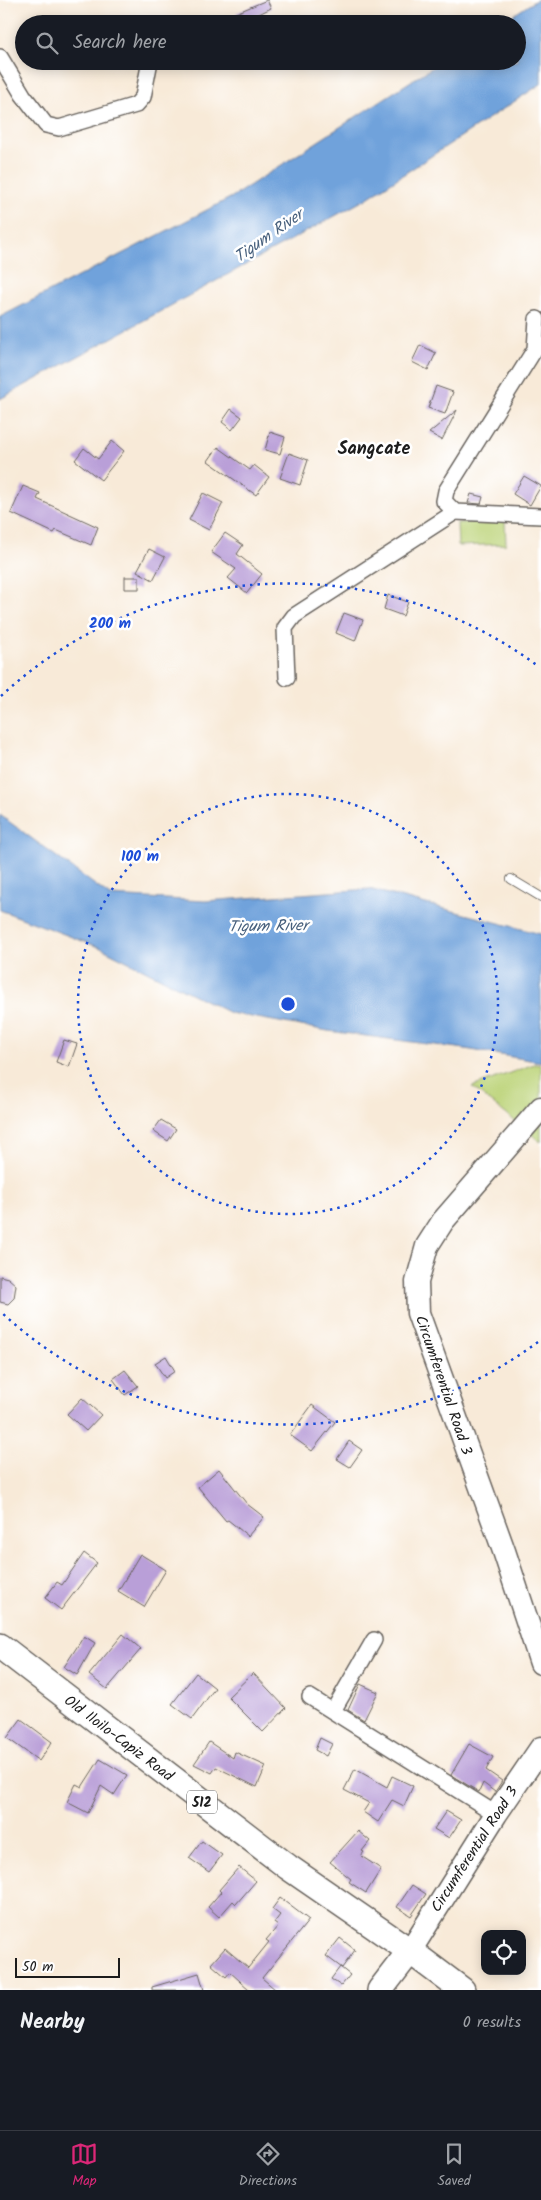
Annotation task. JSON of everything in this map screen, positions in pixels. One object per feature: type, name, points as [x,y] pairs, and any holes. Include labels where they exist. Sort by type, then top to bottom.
[{"type":"main road","name":"Circumferential Road 3","points":[[541,1108],[443,1221],[427,1246],[417,1282],[418,1313],[504,1551],[541,1663]]},
{"type":"main road","name":"Old Iloilo-Capiz Road","points":[[0,1646],[288,1868],[410,1951],[462,1990]]},
{"type":"main road","name":"Circumferential Road 3","points":[[410,1951],[496,1814],[541,1748]]},
{"type":"main road","points":[[380,1990],[410,1951]]},
{"type":"street","points":[[0,58],[46,126],[59,128],[136,105],[143,97],[148,70]]},
{"type":"street","points":[[455,512],[444,501],[446,491],[535,349],[537,319]]},
{"type":"street","points":[[287,678],[285,628],[294,616],[455,512],[541,516]]},
{"type":"street","points":[[333,1711],[374,1640]]},
{"type":"street","points":[[310,1697],[496,1814]]},
{"type":"lane","points":[[511,879],[541,897]]},
{"type":"green space","points":[[505,521],[506,544],[458,546],[457,523]]},
{"type":"green space","points":[[534,1064],[541,1065],[541,1142],[472,1087]]},
{"type":"water","name":"Tigum River","points":[[536,0],[541,0],[541,84],[366,199],[0,399],[0,317],[232,197],[428,70],[526,70],[526,15],[514,15]]},
{"type":"water","name":"Tigum River","points":[[0,815],[110,896],[205,901],[369,889],[541,934],[541,1062],[465,1049],[328,1031],[230,1013],[101,948],[0,910]]},
{"type":"building","points":[[267,0],[271,8],[257,15],[237,15],[236,13]]},
{"type":"building","points":[[420,345],[436,353],[428,370],[412,362]]},
{"type":"building","points":[[436,386],[453,392],[445,414],[428,408]]},
{"type":"building","points":[[231,409],[242,417],[232,430],[222,422]]},
{"type":"building","points":[[457,410],[442,440],[429,433]]},
{"type":"building","points":[[270,432],[285,437],[280,454],[265,450]]},
{"type":"building","points":[[112,441],[124,451],[101,480],[75,460],[84,448],[98,459]]},
{"type":"building","points":[[218,447],[250,470],[254,465],[269,477],[256,495],[208,461]]},
{"type":"building","points":[[289,453],[308,460],[300,485],[280,478]]},
{"type":"building","points":[[524,476],[541,486],[530,505],[513,494]]},
{"type":"building","points":[[23,486],[40,493],[37,499],[98,527],[91,545],[56,530],[54,533],[11,513]]},
{"type":"building","points":[[203,493],[223,503],[209,530],[189,520]]},
{"type":"building","points":[[471,494],[483,497],[481,504],[468,503]]},
{"type":"building","points":[[225,533],[243,545],[237,554],[262,574],[247,593],[228,578],[236,569],[211,552]]},
{"type":"building","points":[[149,549],[165,557],[153,580],[137,571]]},
{"type":"building","points":[[125,577],[139,577],[139,589],[125,589]]},
{"type":"building","points":[[388,595],[408,602],[403,616],[384,609]]},
{"type":"building","points":[[344,613],[363,620],[355,641],[336,633]]},
{"type":"building","points":[[64,1040],[77,1044],[69,1067],[56,1062]]},
{"type":"building","points":[[161,1120],[176,1129],[168,1141],[153,1131]]},
{"type":"building","points":[[0,1276],[8,1278],[16,1285],[14,1298],[8,1304],[0,1302]]},
{"type":"building","points":[[166,1356],[175,1371],[165,1378],[155,1363]]},
{"type":"building","points":[[125,1370],[138,1386],[125,1395],[113,1379]]},
{"type":"building","points":[[82,1398],[101,1415],[86,1431],[67,1414]]},
{"type":"building","points":[[312,1405],[335,1422],[312,1451],[290,1435]]},
{"type":"building","points":[[349,1441],[362,1450],[350,1467],[337,1459]]},
{"type":"building","points":[[219,1469],[247,1504],[264,1517],[248,1536],[228,1520],[226,1521],[198,1487]]},
{"type":"building","points":[[84,1553],[97,1563],[61,1610],[45,1598],[57,1582],[62,1585]]},
{"type":"building","points":[[140,1554],[166,1570],[144,1607],[118,1591]]},
{"type":"building","points":[[123,1634],[141,1649],[107,1689],[89,1675]]},
{"type":"building","points":[[84,1636],[95,1643],[77,1675],[64,1667]]},
{"type":"building","points":[[196,1673],[215,1688],[192,1719],[172,1704]]},
{"type":"building","points":[[253,1673],[286,1708],[263,1732],[228,1697]]},
{"type":"building","points":[[360,1684],[378,1692],[364,1720],[348,1710]]},
{"type":"building","points":[[21,1719],[52,1742],[39,1761],[7,1738]]},
{"type":"building","points":[[320,1738],[332,1744],[326,1756],[315,1750]]},
{"type":"building","points":[[209,1742],[233,1758],[235,1752],[266,1766],[257,1787],[216,1767],[212,1773],[194,1764]]},
{"type":"building","points":[[469,1744],[493,1757],[486,1770],[502,1781],[495,1792],[483,1783],[479,1792],[451,1775]]},
{"type":"building","points":[[100,1759],[127,1775],[114,1795],[101,1786],[88,1813],[67,1802],[76,1784],[82,1787]]},
{"type":"building","points":[[355,1769],[387,1787],[392,1776],[413,1786],[404,1806],[392,1800],[378,1822],[363,1812],[369,1803],[344,1790]]},
{"type":"building","points":[[446,1811],[461,1820],[449,1838],[434,1829]]},
{"type":"building","points":[[358,1831],[370,1841],[362,1851],[364,1852],[361,1856],[381,1869],[366,1893],[349,1882],[351,1879],[330,1862]]},
{"type":"building","points":[[202,1841],[222,1855],[209,1872],[189,1858]]},
{"type":"building","points":[[239,1867],[256,1881],[236,1904],[233,1901],[219,1917],[208,1907],[221,1892],[219,1890]]},
{"type":"building","points":[[412,1885],[426,1894],[411,1916],[397,1907]]},
{"type":"building","points":[[280,1898],[309,1920],[262,1978],[276,1990],[250,1990],[230,1972],[226,1977],[211,1964],[225,1948],[248,1968],[269,1942],[266,1940],[278,1926],[274,1923],[280,1915],[272,1909]]},
{"type":"building","points":[[340,1938],[355,1950],[342,1968],[326,1956]]},
{"type":"building","points":[[340,1967],[350,1975],[341,1986],[331,1979]]},
{"type":"building","points":[[199,1973],[204,1990],[152,1990],[152,1987]]},
{"type":"district","name":"Sangcate","points":[[374,448]]}]
